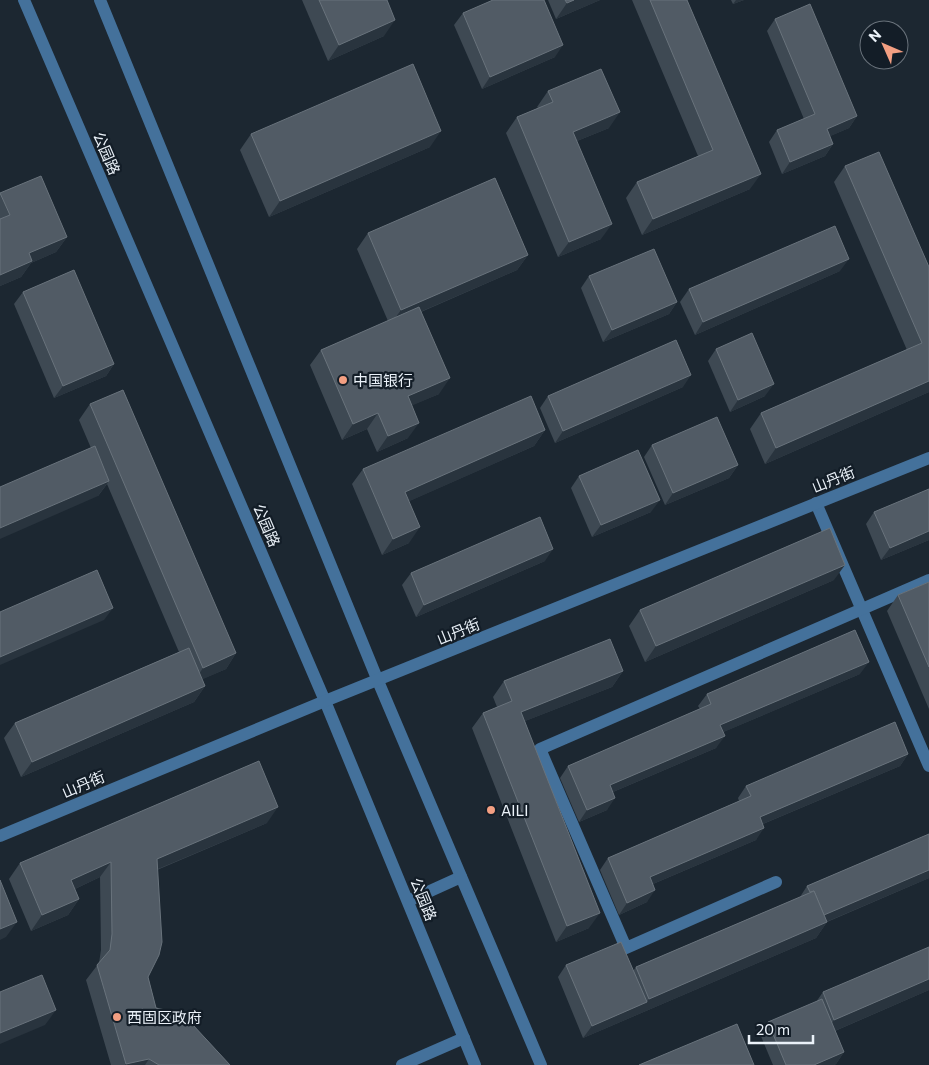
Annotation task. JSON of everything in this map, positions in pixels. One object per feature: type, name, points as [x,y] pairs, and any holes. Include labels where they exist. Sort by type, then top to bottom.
[{"type":"street","name":"公园路","points":[[24,0],[325,701],[475,1065]]},
{"type":"street","points":[[100,0],[378,681],[542,1065]]},
{"type":"street","name":"山丹街","points":[[0,836],[325,701],[929,458]]},
{"type":"street","points":[[816,503],[929,766]]},
{"type":"street","points":[[776,882],[626,948],[540,749],[929,580]]},
{"type":"street","points":[[408,902],[461,877]]},
{"type":"street","points":[[402,1065],[464,1038]]},
{"type":"building","points":[[319,0],[387,0],[395,20],[339,45]]},
{"type":"building","points":[[493,0],[544,0],[563,45],[490,77],[463,13]]},
{"type":"building","points":[[650,0],[687,0],[761,174],[653,219],[637,182],[713,150]]},
{"type":"building","points":[[810,4],[857,116],[827,129],[833,144],[790,162],[777,130],[815,114],[775,19]]},
{"type":"building","points":[[413,64],[441,131],[280,201],[251,134]]},
{"type":"building","points":[[601,69],[620,112],[573,132],[612,224],[569,242],[517,117],[553,102],[548,91]]},
{"type":"building","points":[[879,152],[929,267],[929,381],[776,448],[761,413],[922,343],[845,166]]},
{"type":"building","points":[[41,176],[67,237],[29,253],[32,261],[0,275],[0,219],[10,215],[0,193]]},
{"type":"building","points":[[495,178],[528,255],[401,310],[368,233]]},
{"type":"building","points":[[835,226],[849,259],[703,322],[689,289]]},
{"type":"building","points":[[654,249],[677,302],[612,330],[589,276]]},
{"type":"building","points":[[74,270],[114,364],[63,386],[23,292]]},
{"type":"building","points":[[419,307],[450,378],[408,396],[419,423],[388,436],[378,413],[353,424],[321,350]]},
{"type":"building","points":[[752,333],[774,384],[738,400],[716,349]]},
{"type":"building","points":[[676,340],[691,375],[563,431],[548,396]]},
{"type":"building","points":[[123,390],[236,653],[203,668],[90,404]]},
{"type":"building","points":[[531,396],[545,430],[405,492],[420,527],[393,539],[363,469]]},
{"type":"building","points":[[717,417],[738,465],[673,493],[652,445]]},
{"type":"building","points":[[95,446],[109,481],[0,528],[0,487]]},
{"type":"building","points":[[638,450],[660,500],[601,525],[579,476]]},
{"type":"building","points":[[929,489],[929,531],[890,548],[874,512]]},
{"type":"building","points":[[540,517],[553,549],[424,605],[411,573]]},
{"type":"building","points":[[830,528],[845,565],[656,646],[640,610]]},
{"type":"building","points":[[97,570],[113,608],[0,657],[0,612]]},
{"type":"building","points":[[929,582],[929,667],[898,595]]},
{"type":"building","points":[[855,630],[869,662],[720,725],[725,736],[610,785],[615,798],[587,810],[568,766],[711,704],[707,694]]},
{"type":"building","points":[[610,639],[623,671],[521,712],[600,913],[567,926],[483,713],[512,701],[504,681]]},
{"type":"building","points":[[189,648],[205,686],[32,762],[15,723]]},
{"type":"building","points":[[895,722],[908,754],[760,817],[764,828],[650,877],[655,890],[627,903],[608,858],[751,796],[746,786]]},
{"type":"building","points":[[259,761],[278,807],[157,859],[162,942],[159,955],[148,977],[156,1008],[170,1011],[193,1025],[230,1065],[159,1065],[149,1059],[126,1064],[97,965],[110,950],[112,934],[111,862],[71,880],[79,899],[42,915],[20,863]]},
{"type":"building","points":[[929,834],[929,870],[824,915],[814,891],[810,892],[807,886]]},
{"type":"building","points":[[0,880],[17,922],[0,929]]},
{"type":"building","points":[[814,891],[827,922],[649,999],[636,967]]},
{"type":"building","points":[[621,942],[647,1002],[592,1026],[566,965]]},
{"type":"building","points":[[929,947],[929,979],[834,1020],[823,992]]},
{"type":"building","points":[[42,975],[56,1010],[0,1033],[0,992]]},
{"type":"building","points":[[822,999],[844,1052],[814,1065],[786,1065],[768,1022]]},
{"type":"building","points":[[737,1024],[754,1065],[639,1065]]},
{"type":"place","name":"中国银行","points":[[343,380]]},
{"type":"place","name":"AILI","points":[[491,810]]},
{"type":"place","name":"西固区政府","points":[[117,1017]]}]
